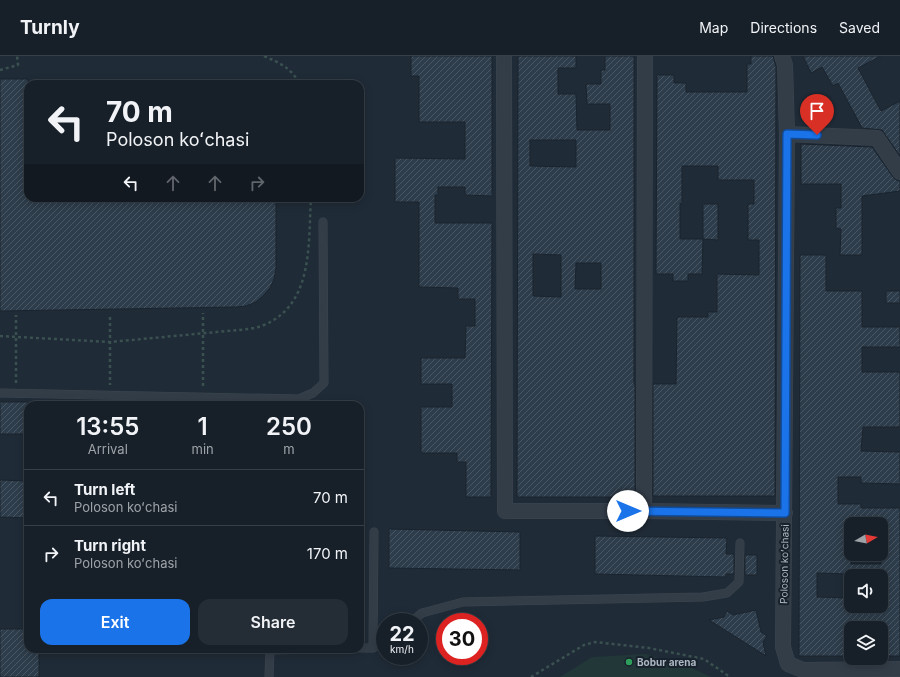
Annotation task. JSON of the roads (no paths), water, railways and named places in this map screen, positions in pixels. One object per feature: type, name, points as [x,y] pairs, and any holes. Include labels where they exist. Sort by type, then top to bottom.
[{"type":"street","points":[[504,56],[505,511],[785,513]]},
{"type":"street","points":[[644,511],[646,56]]},
{"type":"street","name":"Poloson koʻchasi","points":[[782,56],[785,65],[787,134],[783,647],[788,664],[803,670],[900,669]]},
{"type":"street","points":[[787,134],[877,138],[900,172]]},
{"type":"lane","points":[[0,393],[299,398],[313,394],[324,383],[323,222]]},
{"type":"lane","points":[[373,648],[374,532]]},
{"type":"lane","points":[[422,613],[463,602],[703,597],[727,593],[739,582],[740,543]]},
{"type":"lane","points":[[364,648],[373,648],[376,646]]},
{"type":"lane","points":[[269,677],[270,653]]},
{"type":"place","name":"Bobur arena","points":[[629,662]]}]
